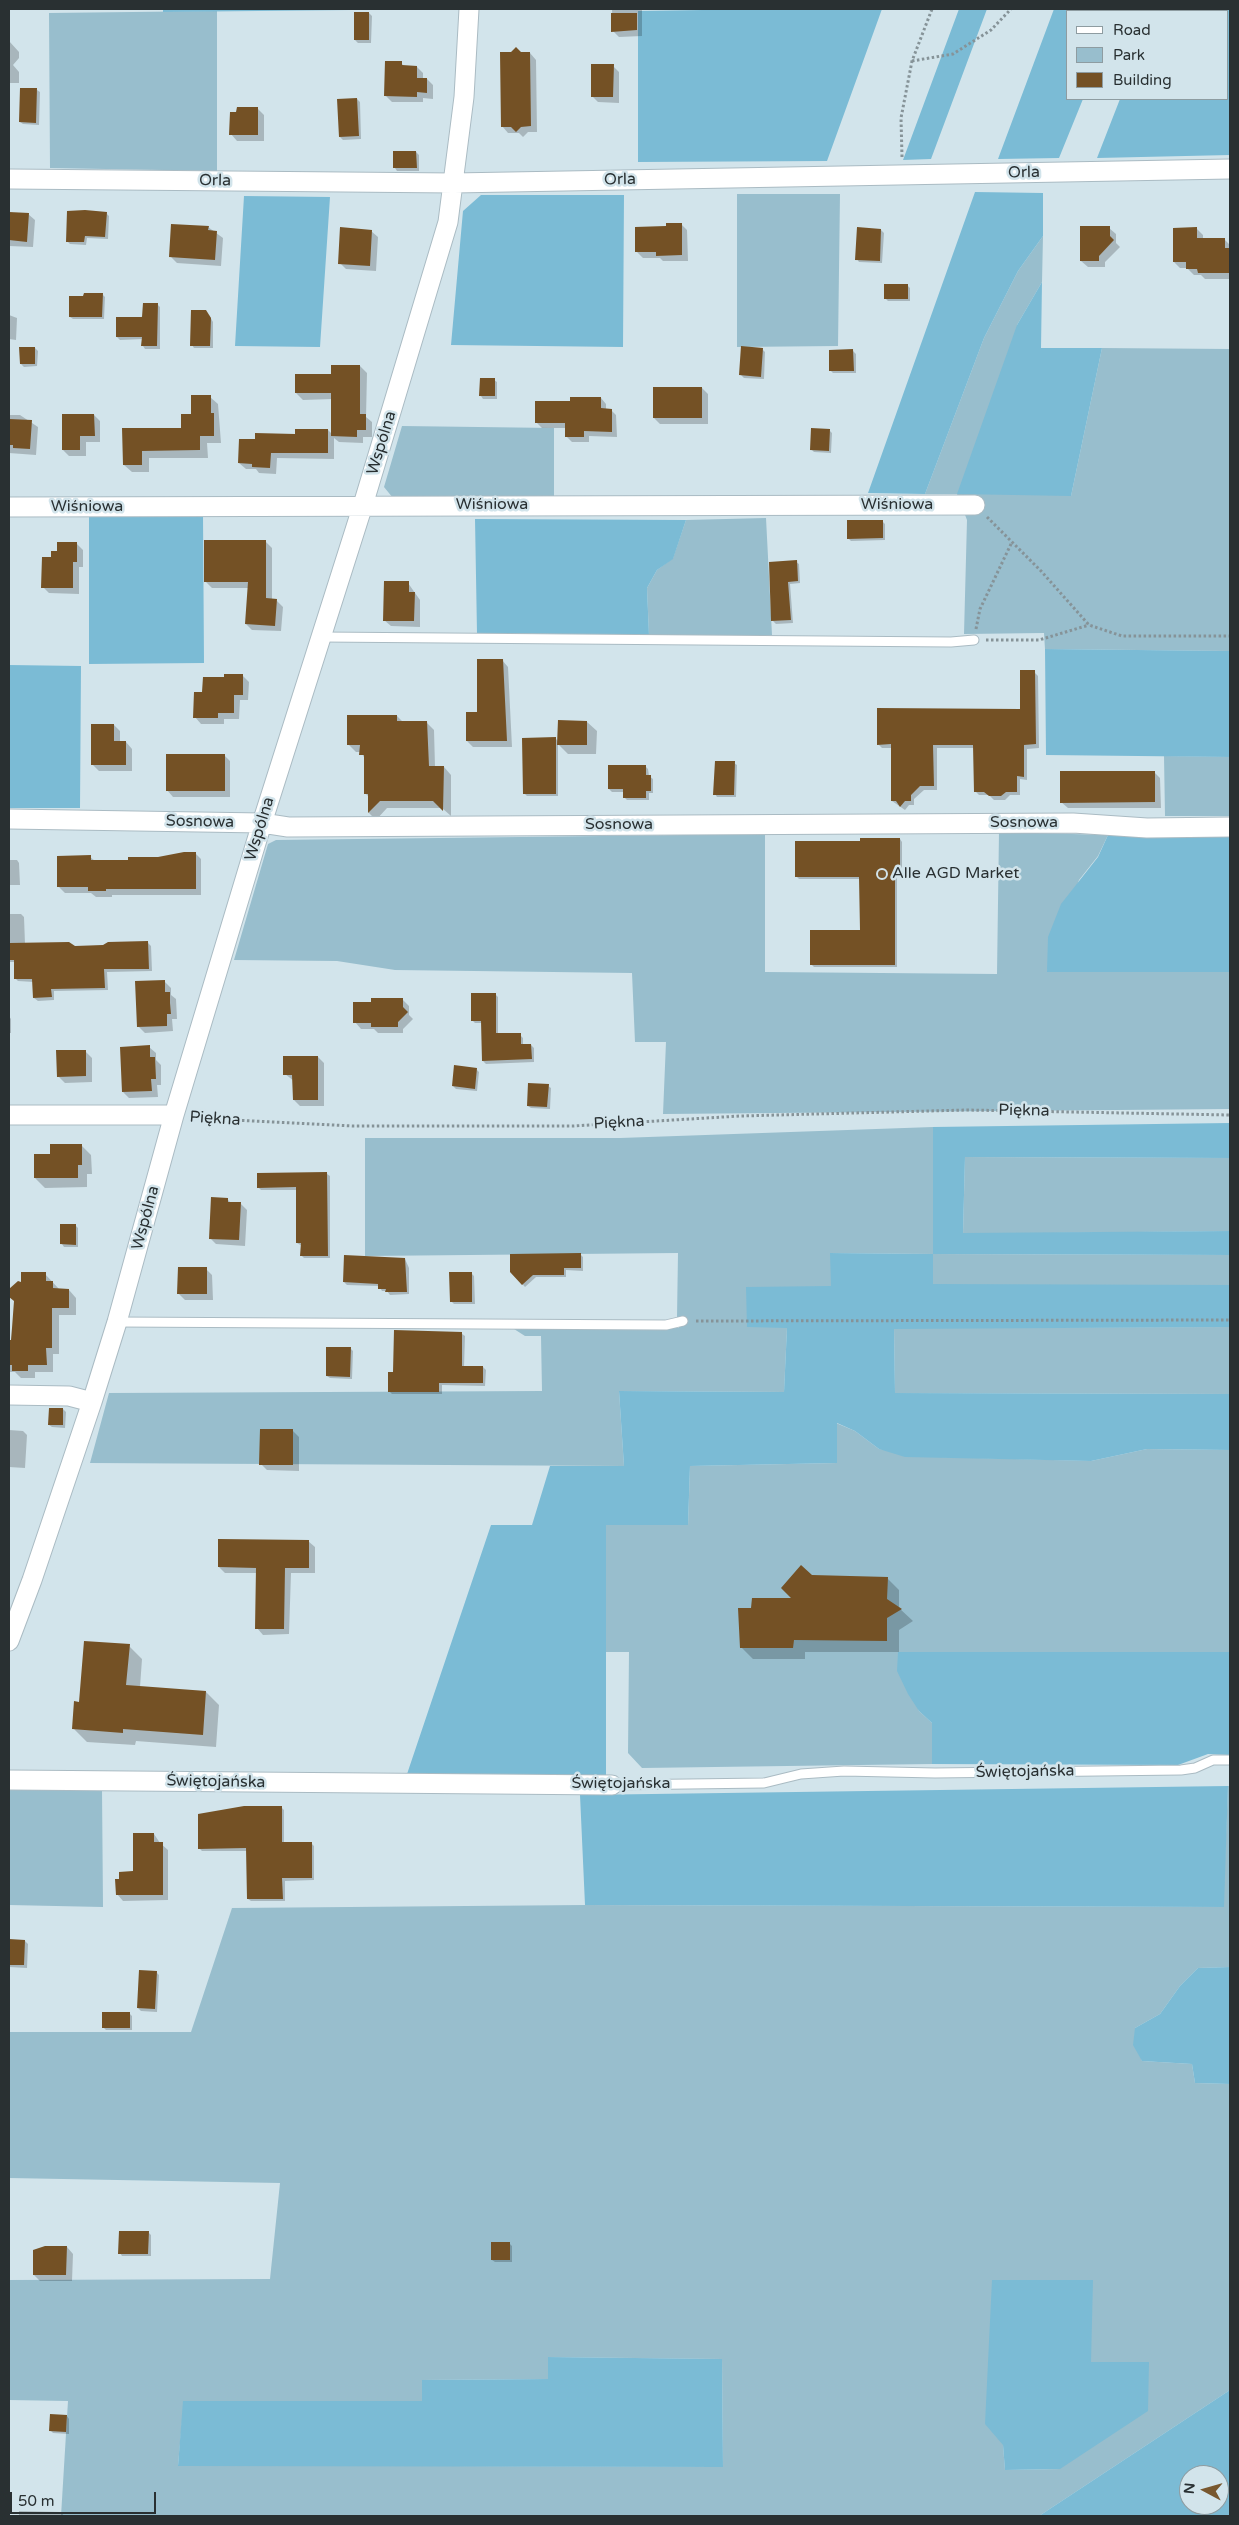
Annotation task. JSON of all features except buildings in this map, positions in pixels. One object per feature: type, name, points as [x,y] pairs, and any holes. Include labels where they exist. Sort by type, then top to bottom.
[{"type":"street","name":"Wspólna","points":[[9,1641],[32,1580],[117,1322],[174,1115],[262,823],[363,505],[446,230],[454,184],[464,97],[469,9]]},
{"type":"street","name":"Orla","points":[[9,178],[454,184],[1230,169]]},
{"type":"street","name":"Wiśniowa","points":[[9,507],[975,504]]},
{"type":"street","name":"Sosnowa","points":[[9,818],[262,823],[288,827],[1053,823],[1147,828],[1230,827]]},
{"type":"street","name":"Piękna","points":[[9,1115],[174,1115]]},
{"type":"street","points":[[9,1395],[69,1396],[92,1402]]},
{"type":"street","name":"Świętojańska","points":[[9,1780],[612,1785]]},
{"type":"lane","points":[[321,638],[951,642],[974,640]]},
{"type":"lane","points":[[117,1322],[666,1325],[683,1322]]},
{"type":"lane","name":"Świętojańska","points":[[612,1785],[764,1783],[801,1774],[844,1771],[935,1773],[1181,1770],[1195,1768],[1213,1760],[1230,1760]]},
{"type":"path","points":[[903,175],[901,118],[912,61],[932,9]]},
{"type":"path","points":[[912,61],[953,54],[991,30],[1011,9]]},
{"type":"path","points":[[975,504],[1088,626],[1122,636],[1230,636]]},
{"type":"path","points":[[1012,542],[980,609],[974,640],[1039,640],[1088,626]]},
{"type":"path","name":"Piękna","points":[[174,1115],[203,1120],[353,1126],[573,1126],[740,1116],[967,1110],[1230,1115]]},
{"type":"path","points":[[683,1322],[1230,1320]]},
{"type":"green space","points":[[217,11],[217,171],[50,168],[49,13]]},
{"type":"green space","points":[[737,194],[840,194],[838,346],[737,347]]},
{"type":"green space","points":[[1043,236],[1042,282],[1017,325],[1071,496],[1102,348],[1230,349],[1230,651],[1045,649],[1044,633],[964,634],[967,520],[957,494],[925,494],[984,338],[1018,271]]},
{"type":"green space","points":[[402,426],[554,428],[554,497],[393,498],[384,487]]},
{"type":"green space","points":[[766,518],[772,635],[649,635],[647,588],[657,570],[673,558],[686,520]]},
{"type":"green space","points":[[1164,756],[1230,757],[1230,816],[1165,816]]},
{"type":"green space","points":[[999,832],[1108,835],[1098,856],[1079,880],[1047,971],[1230,972],[1230,1109],[663,1114],[666,1042],[635,1042],[632,973],[395,970],[337,961],[234,960],[268,844],[276,840],[765,834],[765,972],[997,974]]},
{"type":"green space","points":[[933,1127],[933,1254],[831,1253],[832,1286],[787,1328],[784,1392],[619,1391],[624,1466],[90,1463],[109,1393],[542,1391],[541,1336],[525,1336],[514,1329],[679,1328],[677,1318],[678,1253],[365,1256],[365,1138],[620,1138]]},
{"type":"green space","points":[[965,1157],[1230,1158],[1230,1231],[963,1234]]},
{"type":"green space","points":[[933,1254],[1230,1255],[1230,1285],[933,1285]]},
{"type":"green space","points":[[1230,1327],[1230,1394],[895,1393],[894,1328]]},
{"type":"green space","points":[[836,1423],[855,1431],[879,1449],[940,1457],[1091,1461],[1147,1449],[1230,1450],[1230,1652],[898,1652],[919,1711],[932,1723],[932,1764],[642,1768],[628,1753],[629,1652],[606,1652],[606,1525],[688,1525],[690,1466],[837,1463]]},
{"type":"green space","points":[[1228,1786],[1230,1786],[1230,1967],[1198,1968],[1180,1986],[1160,2014],[1135,2028],[1142,2061],[1192,2064],[1195,2083],[1230,2084],[1230,2390],[1039,2516],[61,2516],[68,2401],[9,2400],[9,2280],[270,2279],[280,2183],[9,2178],[9,2032],[191,2032],[232,1908],[585,1905],[1223,1907]],"holes":[[[548,2357],[722,2359],[723,2467],[178,2465],[184,2401],[423,2401],[422,2380],[548,2379]],[[1003,2445],[1060,2469],[1005,2470]]]},
{"type":"green space","points":[[9,1790],[102,1790],[103,1907],[9,1905]]},
{"type":"shaded area","points":[[163,9],[447,9],[163,12]]},
{"type":"shaded area","points":[[882,9],[827,161],[638,162],[638,11]]},
{"type":"shaded area","points":[[959,9],[987,9],[931,159],[903,160]]},
{"type":"shaded area","points":[[1054,9],[1118,9],[1066,10],[1066,100],[1083,100],[1059,158],[998,159]]},
{"type":"shaded area","points":[[1230,9],[1230,155],[1097,158],[1120,100],[1229,100],[1229,10],[1156,10]]},
{"type":"shaded area","points":[[975,192],[1043,193],[1043,236],[1018,271],[984,338],[925,494],[868,493]]},
{"type":"shaded area","points":[[481,195],[624,195],[623,347],[451,345],[463,211]]},
{"type":"shaded area","points":[[244,196],[330,197],[320,347],[235,346]]},
{"type":"shaded area","points":[[1042,282],[1041,348],[1102,348],[1071,496],[957,494],[1017,325]]},
{"type":"shaded area","points":[[203,516],[204,663],[89,664],[89,517]]},
{"type":"shaded area","points":[[475,519],[686,520],[673,559],[657,570],[647,588],[649,635],[477,633]]},
{"type":"shaded area","points":[[1045,649],[1230,651],[1230,757],[1046,755]]},
{"type":"shaded area","points":[[9,665],[81,666],[80,808],[9,808]]},
{"type":"shaded area","points":[[1108,835],[1230,835],[1230,972],[1047,972],[1048,937],[1061,904],[1098,857]]},
{"type":"shaded area","points":[[1230,1123],[1230,1158],[965,1157],[963,1233],[1230,1231],[1230,1255],[933,1254],[933,1127]]},
{"type":"shaded area","points":[[830,1253],[933,1254],[933,1284],[1230,1285],[1230,1327],[894,1329],[895,1393],[1230,1394],[1230,1450],[1147,1449],[1091,1461],[905,1457],[879,1449],[855,1431],[837,1423],[837,1463],[690,1466],[688,1525],[606,1525],[606,1778],[406,1777],[491,1525],[532,1525],[550,1466],[624,1466],[619,1391],[784,1392],[787,1328],[747,1327],[746,1287],[831,1286]]},
{"type":"shaded area","points":[[898,1652],[1230,1652],[1230,1755],[1208,1754],[1178,1765],[932,1764],[932,1723],[919,1711],[908,1694],[897,1671]]},
{"type":"shaded area","points":[[1228,1786],[1224,1907],[585,1905],[580,1795]]},
{"type":"shaded area","points":[[1230,1967],[1230,2084],[1195,2083],[1192,2064],[1142,2061],[1133,2045],[1135,2028],[1160,2014],[1180,1986],[1198,1968]]},
{"type":"shaded area","points":[[992,2280],[1093,2280],[1091,2362],[1149,2362],[1148,2411],[1060,2469],[1005,2470],[1003,2445],[985,2424]]},
{"type":"shaded area","points":[[548,2357],[722,2359],[723,2467],[178,2466],[183,2401],[422,2401],[422,2380],[548,2379]]},
{"type":"shaded area","points":[[1230,2390],[1230,2516],[1039,2516]]},
{"type":"place","name":"Alle AGD Market","points":[[882,874]]}]
